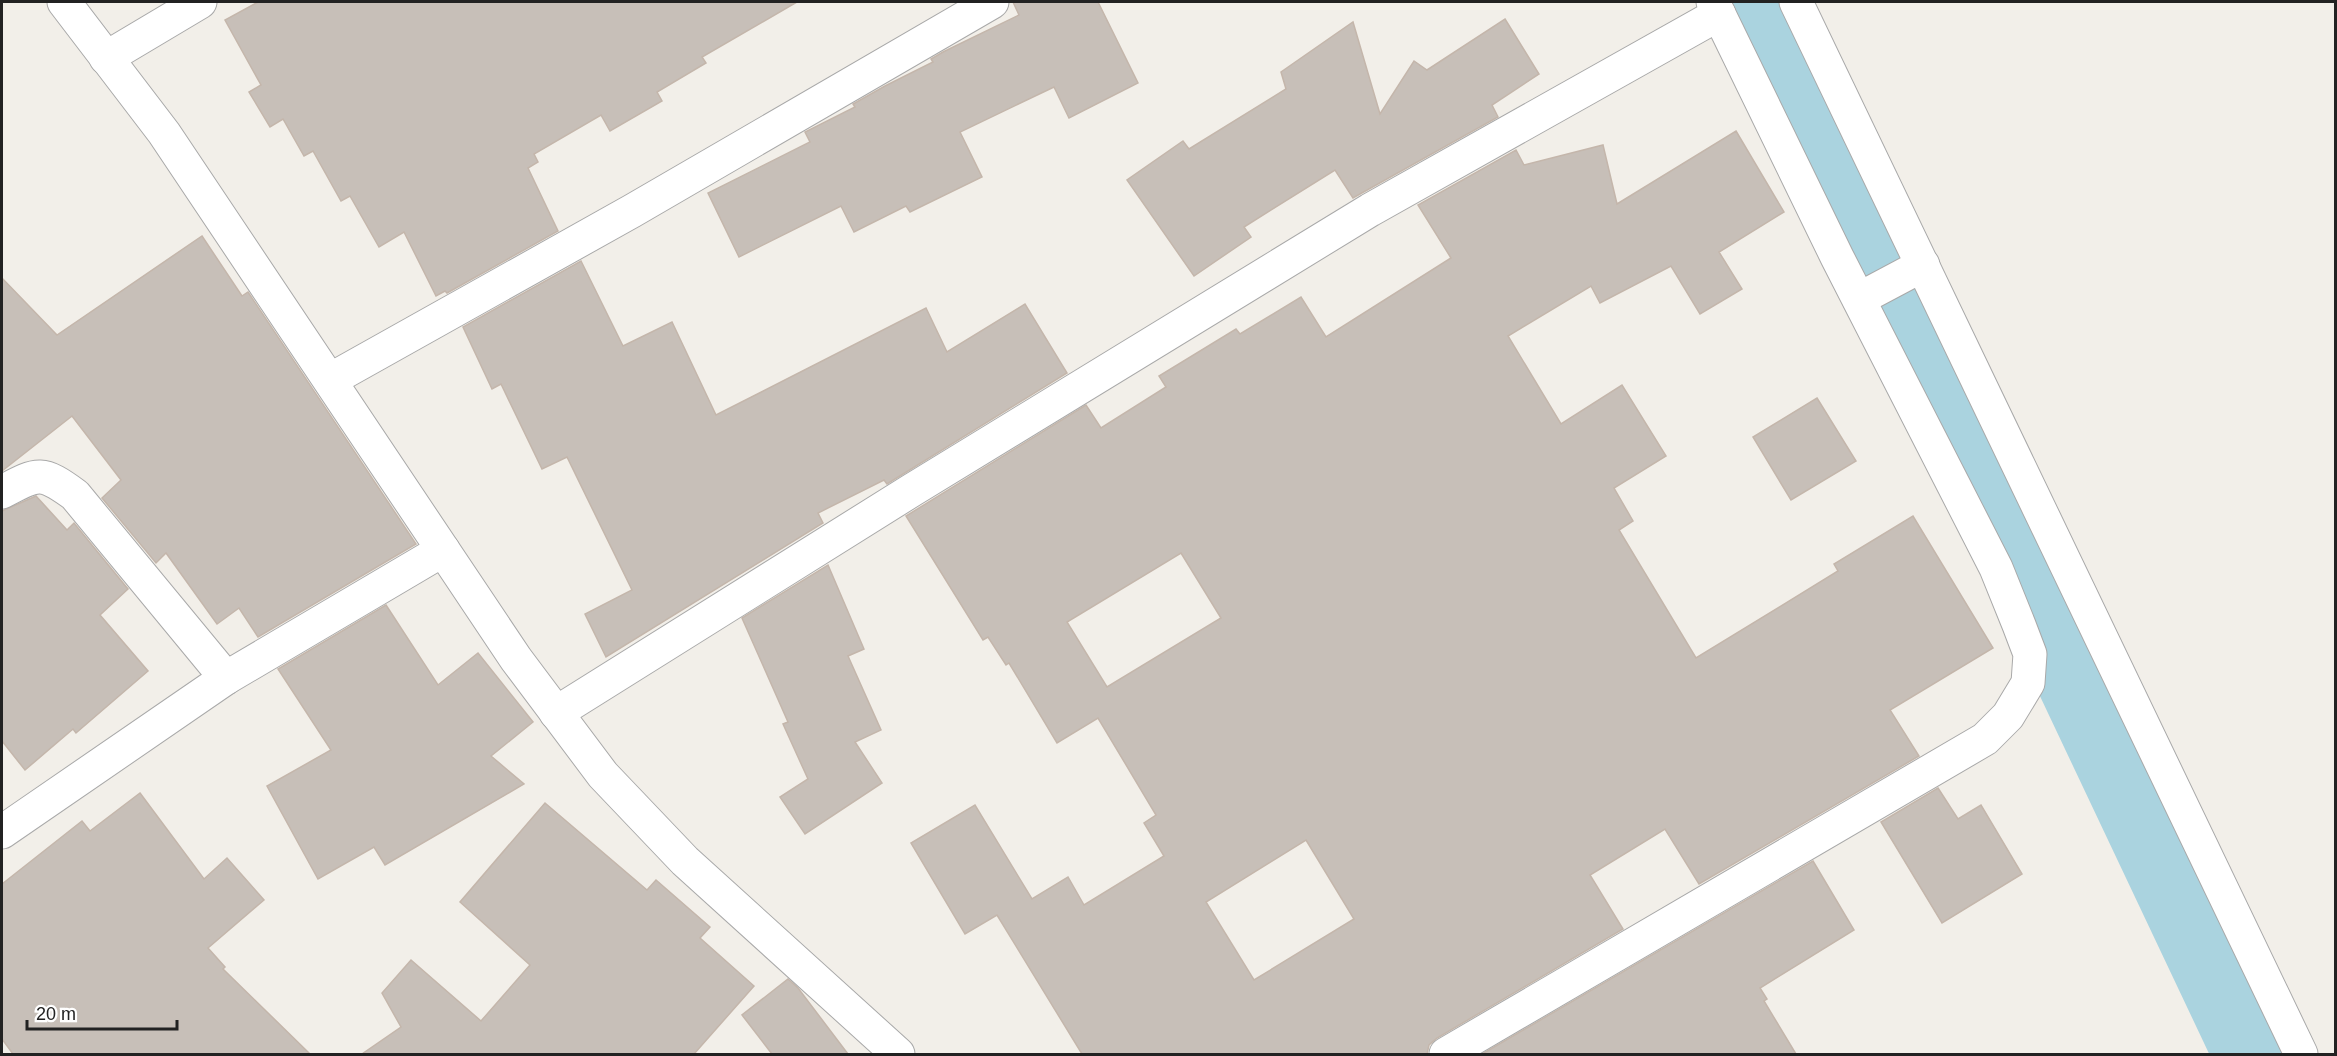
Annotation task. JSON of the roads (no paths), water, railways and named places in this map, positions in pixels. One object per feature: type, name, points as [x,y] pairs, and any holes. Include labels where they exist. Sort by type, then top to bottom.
[{"type":"street","points":[[64,2],[164,134],[443,550],[556,713],[603,775],[685,861],[898,1054]]},
{"type":"street","points":[[106,58],[200,2]]},
{"type":"street","points":[[330,380],[632,211],[992,2]]},
{"type":"street","points":[[1446,1054],[1985,739],[2008,716],[2028,682],[2030,654],[1996,568],[1796,2]]},
{"type":"street","points":[[556,713],[872,515],[1370,210],[1716,8],[1894,280],[2301,1054]]},
{"type":"street","points":[[2,492],[36,476],[53,478],[75,495],[226,678]]},
{"type":"street","points":[[2,832],[226,678],[443,550]]},
{"type":"waterway","points":[[1754,2],[1944,388],[2259,1054]]}]
